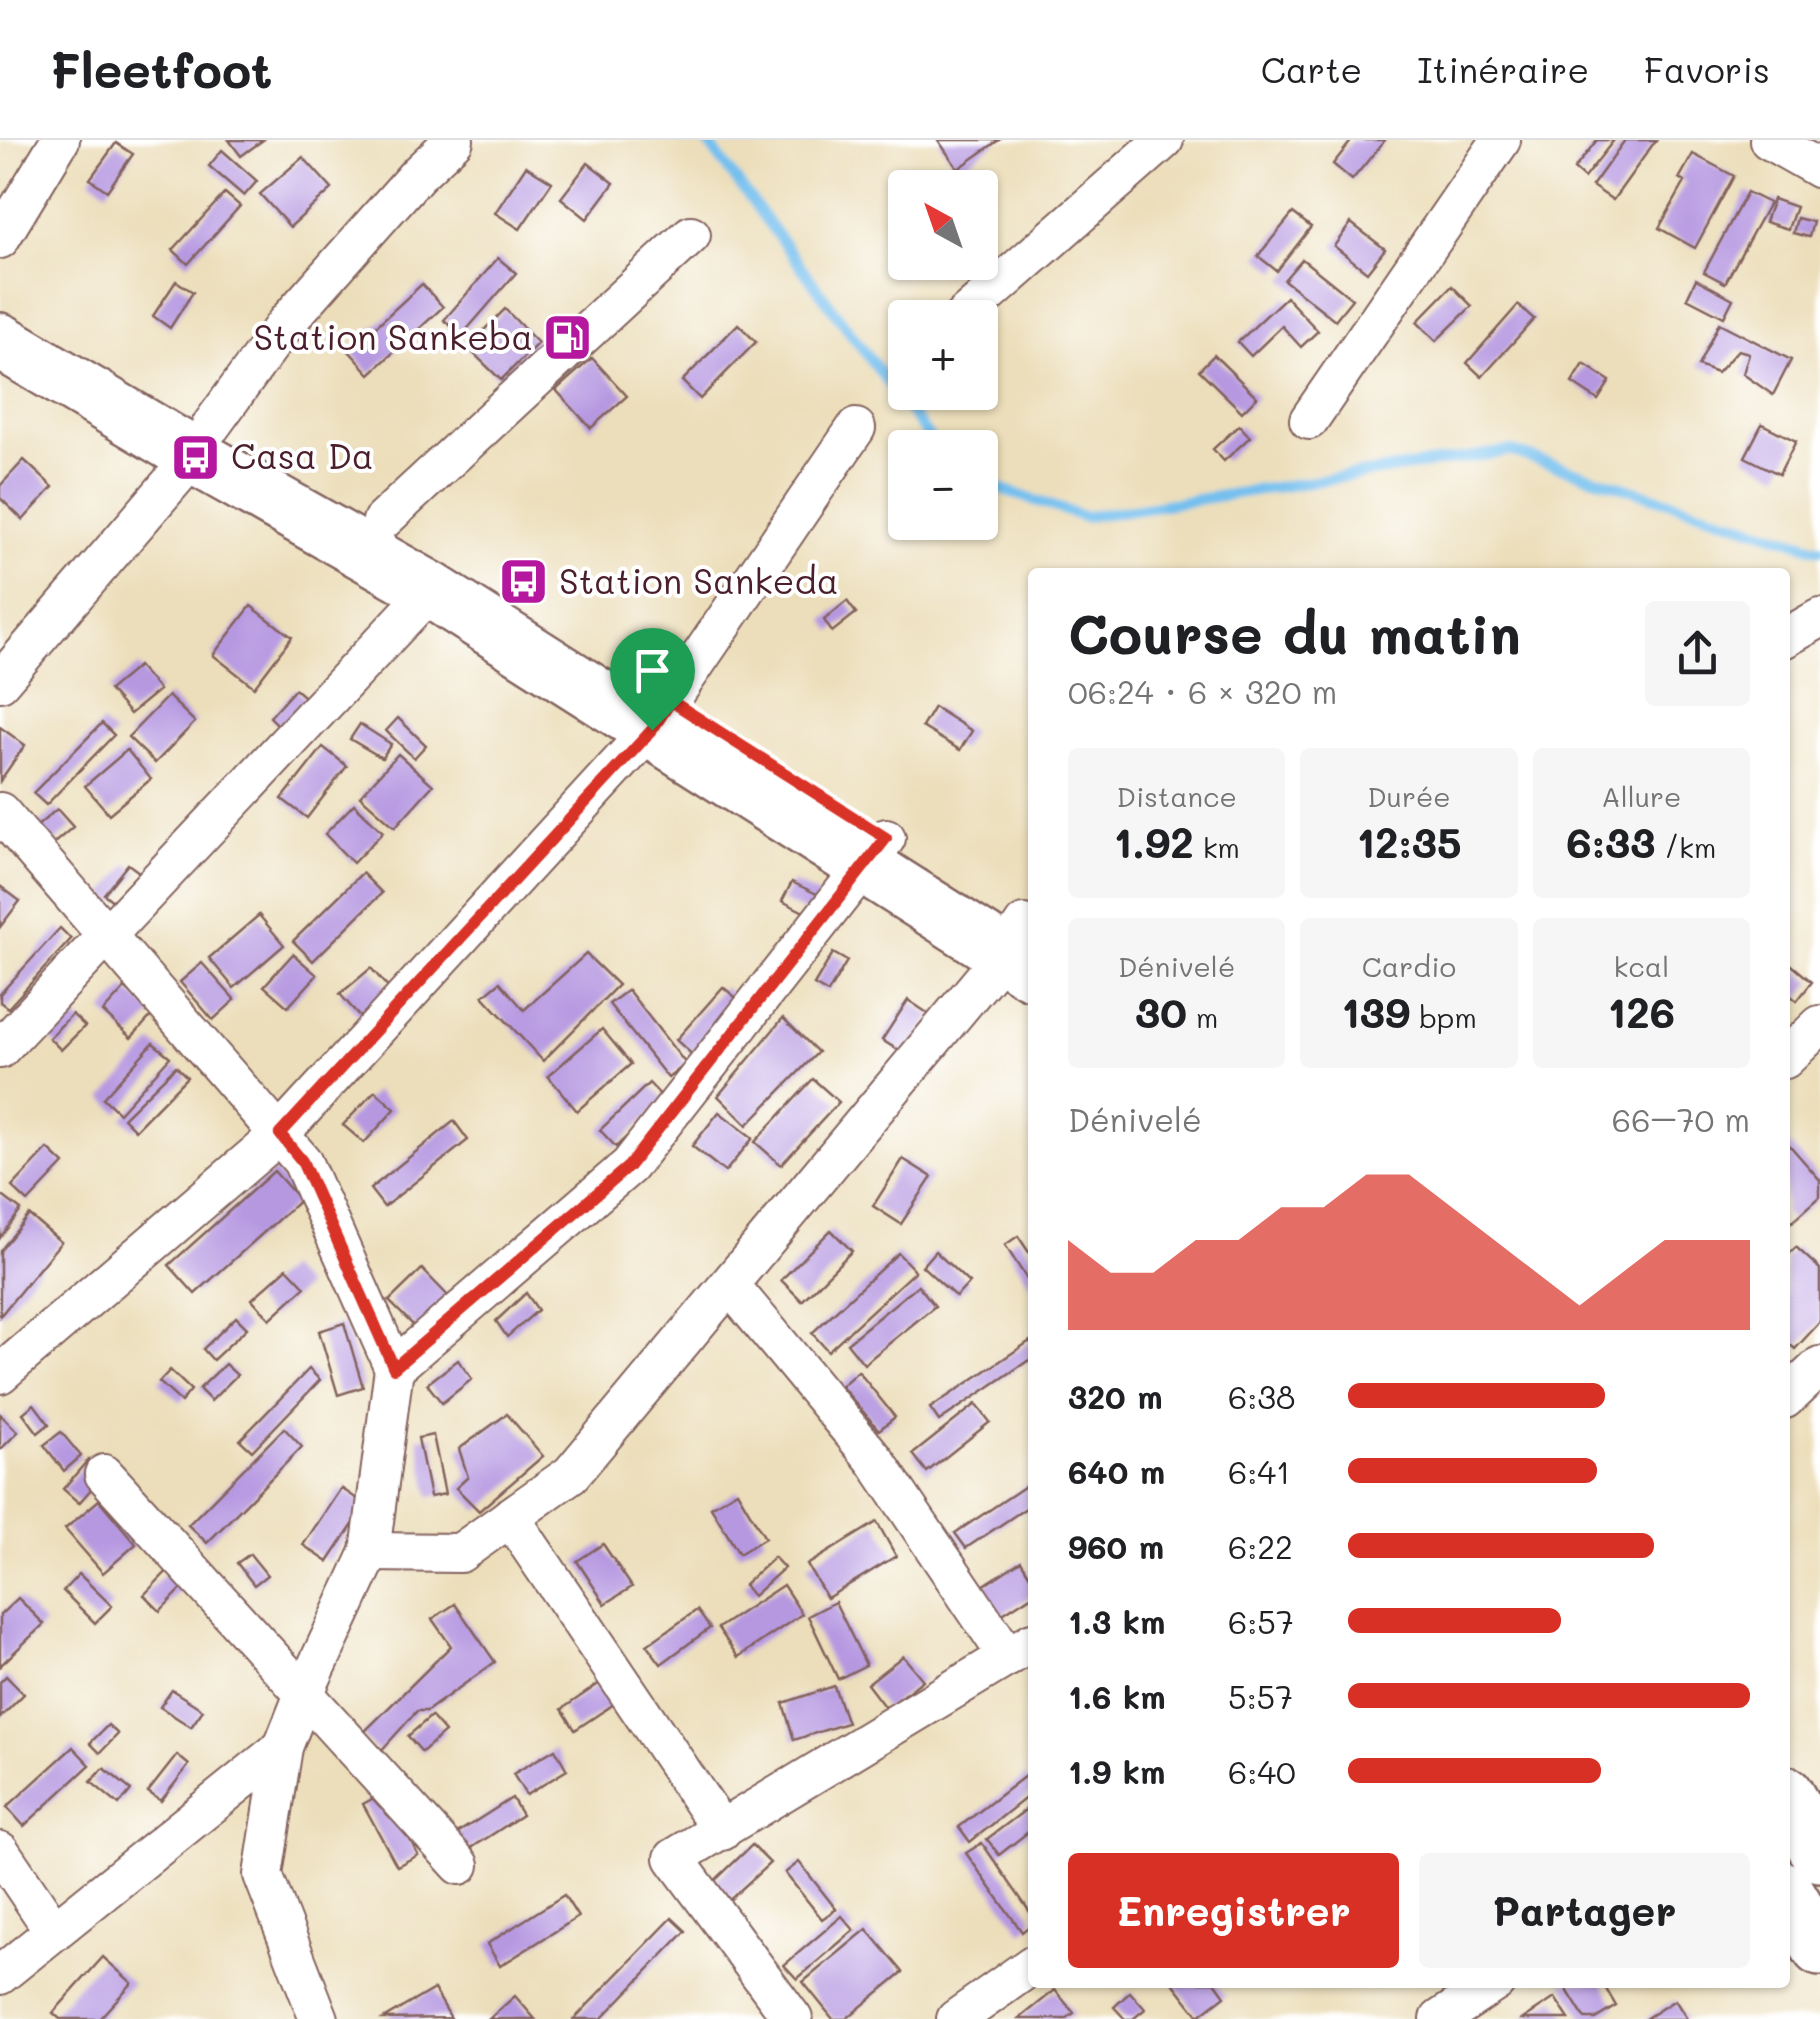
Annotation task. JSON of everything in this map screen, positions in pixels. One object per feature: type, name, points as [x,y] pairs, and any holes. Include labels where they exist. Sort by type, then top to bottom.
[{"type":"main road","points":[[0,301],[202,441],[430,590],[661,715]]},
{"type":"main road","points":[[0,341],[202,441],[382,521],[448,560],[661,715],[1023,945]]},
{"type":"main road","points":[[1790,1803],[1820,1854]]},
{"type":"main road","points":[[1790,1898],[1820,1948]]},
{"type":"street","points":[[0,238],[60,140]]},
{"type":"street","points":[[0,682],[202,441],[286,323],[416,175],[454,140]]},
{"type":"street","points":[[982,300],[1164,140]]},
{"type":"street","points":[[1309,420],[1500,140]]},
{"type":"street","points":[[1769,140],[1820,169]]},
{"type":"street","points":[[382,521],[691,235]]},
{"type":"street","points":[[0,1374],[280,1134],[661,715],[856,428]]},
{"type":"street","points":[[0,1050],[430,590]]},
{"type":"street","points":[[1790,635],[1820,618]]},
{"type":"street","points":[[0,812],[302,1161],[394,1368],[370,1552],[283,1747],[263,1875],[318,2019]]},
{"type":"street","points":[[394,1368],[629,1166],[876,851]]},
{"type":"street","points":[[370,1552],[460,1553],[571,1474],[1023,945]]},
{"type":"street","points":[[1790,1054],[1820,1025]]},
{"type":"street","points":[[730,1285],[875,1460],[1020,1650],[674,1858],[793,2019]]},
{"type":"street","points":[[1790,1394],[1820,1366]]},
{"type":"street","points":[[104,1474],[460,1865]]},
{"type":"street","points":[[510,1517],[722,1830]]},
{"type":"street","points":[[0,1975],[283,1747]]},
{"type":"street","points":[[0,1851],[54,1932]]},
{"type":"street","points":[[956,2019],[1028,1968]]},
{"type":"street","points":[[1440,2019],[1487,1988]]},
{"type":"building","points":[[229,140],[263,140],[241,156]]},
{"type":"building","points":[[938,140],[999,140],[958,169]]},
{"type":"building","points":[[1352,140],[1385,140],[1352,180],[1333,164]]},
{"type":"building","points":[[1597,140],[1614,140],[1584,178],[1574,169]]},
{"type":"building","points":[[1625,140],[1656,140],[1613,200],[1592,186]]},
{"type":"building","points":[[116,143],[133,154],[107,191],[90,179]]},
{"type":"building","points":[[222,150],[257,181],[244,196],[209,166]]},
{"type":"building","points":[[1693,154],[1734,176],[1695,248],[1659,228],[1685,182],[1679,179]]},
{"type":"building","points":[[303,157],[332,189],[290,227],[260,194]]},
{"type":"building","points":[[588,163],[614,183],[587,219],[561,198]]},
{"type":"building","points":[[526,166],[552,182],[520,229],[495,213]]},
{"type":"building","points":[[1747,192],[1769,203],[1725,283],[1704,272]]},
{"type":"building","points":[[225,193],[240,206],[188,264],[173,250]]},
{"type":"building","points":[[1773,199],[1796,207],[1788,229],[1765,222]]},
{"type":"building","points":[[1293,213],[1311,227],[1277,271],[1258,256]]},
{"type":"building","points":[[1797,218],[1813,222],[1809,237],[1793,233]]},
{"type":"building","points":[[1351,223],[1385,249],[1367,272],[1334,246]]},
{"type":"building","points":[[498,258],[516,273],[462,335],[444,320]]},
{"type":"building","points":[[1302,259],[1352,299],[1335,320],[1284,280]]},
{"type":"building","points":[[1696,279],[1733,299],[1724,317],[1687,298]]},
{"type":"building","points":[[176,281],[193,292],[170,328],[153,316]]},
{"type":"building","points":[[422,284],[443,307],[370,374],[349,351]]},
{"type":"building","points":[[1452,286],[1472,306],[1436,341],[1417,322]]},
{"type":"building","points":[[1286,297],[1318,331],[1301,347],[1282,326],[1251,356],[1238,342]]},
{"type":"building","points":[[1518,305],[1534,319],[1482,377],[1467,363]]},
{"type":"building","points":[[505,309],[538,343],[501,380],[467,347]]},
{"type":"building","points":[[1719,323],[1791,360],[1773,395],[1743,374],[1749,353],[1738,350],[1717,373],[1698,366]]},
{"type":"building","points":[[738,324],[756,342],[700,399],[682,381]]},
{"type":"building","points":[[1214,355],[1257,397],[1242,412],[1199,370]]},
{"type":"building","points":[[592,358],[627,396],[591,428],[556,390]]},
{"type":"building","points":[[1584,364],[1610,381],[1598,400],[1572,383]]},
{"type":"building","points":[[1762,424],[1796,441],[1779,474],[1745,457]]},
{"type":"building","points":[[1239,425],[1250,437],[1224,461],[1213,449]]},
{"type":"building","points":[[24,460],[53,487],[23,520],[0,498],[0,486]]},
{"type":"building","points":[[847,601],[856,613],[832,632],[824,620]]},
{"type":"building","points":[[251,606],[292,637],[254,687],[213,655]]},
{"type":"building","points":[[138,666],[159,690],[130,714],[109,690]]},
{"type":"building","points":[[295,689],[310,702],[284,731],[270,717]]},
{"type":"building","points":[[168,696],[195,722],[155,763],[128,737]]},
{"type":"building","points":[[934,707],[972,731],[960,750],[922,727]]},
{"type":"building","points":[[398,718],[426,745],[414,758],[386,731]]},
{"type":"building","points":[[102,723],[114,735],[46,805],[33,793]]},
{"type":"building","points":[[360,724],[391,744],[382,758],[350,739]]},
{"type":"building","points":[[0,727],[25,745],[0,781]]},
{"type":"building","points":[[323,747],[347,766],[307,818],[282,799]]},
{"type":"building","points":[[127,750],[151,779],[109,814],[85,786]]},
{"type":"building","points":[[398,754],[433,785],[395,827],[360,796]]},
{"type":"building","points":[[354,804],[383,832],[353,863],[325,834]]},
{"type":"building","points":[[57,809],[73,827],[52,845],[36,827]]},
{"type":"building","points":[[128,864],[139,872],[115,903],[104,894]]},
{"type":"building","points":[[362,873],[382,893],[313,961],[293,941]]},
{"type":"building","points":[[792,882],[827,899],[818,919],[782,901]]},
{"type":"building","points":[[0,886],[20,901],[0,927]]},
{"type":"building","points":[[259,915],[284,945],[234,988],[209,958]]},
{"type":"building","points":[[60,928],[71,939],[8,1008],[0,1002],[0,994]]},
{"type":"building","points":[[833,953],[847,961],[828,993],[814,985]]},
{"type":"building","points":[[293,954],[317,975],[288,1007],[264,986]]},
{"type":"building","points":[[586,954],[618,985],[543,1061],[483,996],[500,982],[524,1010]]},
{"type":"building","points":[[202,963],[235,1000],[213,1020],[180,982]]},
{"type":"building","points":[[1790,964],[1812,982],[1797,1001],[1790,995]]},
{"type":"building","points":[[371,968],[396,997],[366,1024],[340,994]]},
{"type":"building","points":[[723,987],[746,1006],[698,1060],[676,1040]]},
{"type":"building","points":[[125,988],[154,1013],[131,1038],[103,1012]]},
{"type":"building","points":[[628,990],[686,1064],[668,1078],[609,1004]]},
{"type":"building","points":[[908,1000],[932,1016],[906,1055],[882,1040]]},
{"type":"building","points":[[72,1014],[85,1026],[61,1050],[49,1038]]},
{"type":"building","points":[[783,1018],[818,1052],[747,1125],[718,1096]]},
{"type":"building","points":[[602,1029],[631,1064],[577,1111],[548,1076]]},
{"type":"building","points":[[153,1043],[170,1057],[119,1113],[103,1098]]},
{"type":"building","points":[[176,1066],[187,1077],[135,1130],[123,1118]]},
{"type":"building","points":[[813,1079],[839,1102],[781,1165],[755,1142]]},
{"type":"building","points":[[649,1083],[665,1100],[616,1147],[600,1130]]},
{"type":"building","points":[[375,1091],[395,1109],[364,1143],[343,1125]]},
{"type":"building","points":[[719,1112],[753,1138],[725,1172],[692,1146]]},
{"type":"building","points":[[454,1121],[468,1140],[384,1207],[370,1189]]},
{"type":"building","points":[[1790,1146],[1820,1180],[1820,1197],[1792,1222]]},
{"type":"building","points":[[48,1149],[64,1164],[28,1202],[12,1187]]},
{"type":"building","points":[[903,1159],[932,1177],[901,1224],[873,1206]]},
{"type":"building","points":[[274,1171],[300,1200],[195,1294],[169,1265]]},
{"type":"building","points":[[0,1194],[21,1210],[0,1238]]},
{"type":"building","points":[[29,1215],[61,1242],[0,1316],[0,1251]]},
{"type":"building","points":[[831,1230],[852,1251],[802,1301],[781,1280]]},
{"type":"building","points":[[1018,1236],[1028,1251],[1028,1281],[1005,1245]]},
{"type":"building","points":[[1796,1247],[1820,1269],[1820,1322],[1795,1349],[1790,1344],[1790,1253]]},
{"type":"building","points":[[935,1251],[969,1283],[956,1297],[922,1266]]},
{"type":"building","points":[[898,1253],[915,1271],[828,1351],[812,1333]]},
{"type":"building","points":[[287,1268],[305,1287],[270,1319],[252,1299]]},
{"type":"building","points":[[422,1269],[451,1299],[419,1331],[389,1301]]},
{"type":"building","points":[[918,1285],[935,1306],[864,1364],[847,1343]]},
{"type":"building","points":[[526,1293],[538,1310],[507,1337],[496,1321]]},
{"type":"building","points":[[236,1317],[247,1328],[213,1360],[203,1349]]},
{"type":"building","points":[[344,1323],[363,1387],[338,1395],[319,1331]]},
{"type":"building","points":[[1028,1342],[1028,1361],[939,1421],[930,1408]]},
{"type":"building","points":[[458,1360],[472,1379],[442,1403],[427,1384]]},
{"type":"building","points":[[225,1364],[237,1375],[211,1401],[199,1389]]},
{"type":"building","points":[[309,1369],[320,1380],[252,1451],[240,1440]]},
{"type":"building","points":[[170,1370],[191,1390],[181,1402],[159,1382]]},
{"type":"building","points":[[858,1371],[895,1417],[879,1430],[841,1386]]},
{"type":"building","points":[[34,1404],[49,1424],[38,1433],[23,1413]]},
{"type":"building","points":[[976,1404],[990,1422],[927,1472],[913,1454]]},
{"type":"building","points":[[0,1414],[18,1432],[0,1450]]},
{"type":"building","points":[[507,1414],[543,1456],[479,1511],[456,1488],[468,1477],[459,1449]]},
{"type":"building","points":[[284,1428],[302,1447],[207,1543],[188,1525]]},
{"type":"building","points":[[61,1432],[81,1456],[64,1471],[44,1445]]},
{"type":"building","points":[[433,1435],[445,1494],[430,1497],[418,1438]]},
{"type":"building","points":[[88,1460],[104,1474],[79,1503],[63,1489]]},
{"type":"building","points":[[1028,1484],[1028,1507],[966,1548],[955,1533]]},
{"type":"building","points":[[341,1488],[366,1505],[328,1562],[303,1545]]},
{"type":"building","points":[[737,1491],[765,1538],[739,1554],[711,1507]]},
{"type":"building","points":[[99,1500],[136,1544],[103,1573],[65,1529]]},
{"type":"building","points":[[877,1522],[896,1556],[827,1598],[807,1565]]},
{"type":"building","points":[[603,1544],[632,1587],[605,1604],[577,1561]]},
{"type":"building","points":[[250,1554],[267,1575],[254,1585],[237,1563]]},
{"type":"building","points":[[774,1557],[784,1568],[753,1596],[744,1585]]},
{"type":"building","points":[[179,1559],[195,1575],[160,1611],[144,1595]]},
{"type":"building","points":[[1021,1561],[1028,1572],[1028,1598],[1001,1615],[983,1586]]},
{"type":"building","points":[[79,1574],[112,1606],[95,1623],[63,1591]]},
{"type":"building","points":[[783,1585],[802,1614],[738,1657],[718,1628]]},
{"type":"building","points":[[18,1598],[44,1624],[0,1666],[0,1615]]},
{"type":"building","points":[[835,1602],[866,1665],[838,1679],[808,1616]]},
{"type":"building","points":[[455,1604],[495,1662],[427,1711],[417,1711],[379,1753],[361,1735],[451,1646],[432,1619]]},
{"type":"building","points":[[697,1610],[710,1628],[661,1664],[647,1645]]},
{"type":"building","points":[[903,1656],[923,1680],[886,1709],[867,1684]]},
{"type":"building","points":[[6,1676],[24,1694],[0,1718],[0,1682]]},
{"type":"building","points":[[600,1683],[614,1704],[575,1730],[562,1709]]},
{"type":"building","points":[[834,1686],[847,1723],[794,1740],[783,1703]]},
{"type":"building","points":[[172,1690],[203,1710],[191,1727],[160,1707]]},
{"type":"building","points":[[431,1716],[445,1732],[422,1752],[408,1736]]},
{"type":"building","points":[[108,1725],[118,1734],[100,1753],[90,1743]]},
{"type":"building","points":[[73,1747],[90,1765],[24,1826],[7,1807]]},
{"type":"building","points":[[555,1749],[567,1770],[526,1795],[513,1774]]},
{"type":"building","points":[[177,1755],[189,1765],[161,1801],[148,1792]]},
{"type":"building","points":[[104,1768],[131,1790],[119,1805],[91,1782]]},
{"type":"building","points":[[1025,1776],[1028,1780],[1028,1796],[970,1842],[959,1827]]},
{"type":"building","points":[[385,1792],[418,1855],[397,1866],[363,1804]]},
{"type":"building","points":[[512,1798],[522,1815],[459,1856],[448,1839]]},
{"type":"building","points":[[1028,1808],[1028,1832],[999,1855],[987,1839]]},
{"type":"building","points":[[982,1843],[1028,1909],[1028,1927],[1022,1932],[966,1853]]},
{"type":"building","points":[[752,1845],[770,1863],[723,1906],[706,1889]]},
{"type":"building","points":[[799,1862],[836,1909],[822,1919],[785,1873]]},
{"type":"building","points":[[564,1895],[578,1917],[500,1966],[487,1944]]},
{"type":"building","points":[[842,1916],[854,1930],[797,1979],[784,1965]]},
{"type":"building","points":[[672,1918],[686,1931],[601,2019],[574,2019]]},
{"type":"building","points":[[867,1929],[903,1972],[846,2019],[833,2019],[803,1982]]},
{"type":"building","points":[[103,1957],[132,1983],[99,2019],[60,2019],[53,2013]]},
{"type":"building","points":[[1177,1988],[1219,1988],[1225,1996],[1199,2016]]},
{"type":"building","points":[[1566,1988],[1606,1988],[1616,2006],[1595,2019],[1585,2019]]},
{"type":"building","points":[[434,1989],[451,2018],[383,2019]]},
{"type":"building","points":[[1055,1990],[1074,2013],[1066,2019],[1019,2019]]},
{"type":"building","points":[[1130,1992],[1145,2009],[1133,2019],[1125,2019],[1114,2007]]},
{"type":"building","points":[[515,1996],[535,2019],[489,2019]]},
{"type":"building","points":[[1555,1998],[1569,2019],[1523,2019]]},
{"type":"building","points":[[1675,2000],[1687,2019],[1645,2019]]},
{"type":"waterway","points":[[706,140],[924,430]]},
{"type":"waterway","points":[[998,488],[1084,517],[1510,451],[1820,549]]},
{"type":"place","name":"Station Sankeba","points":[[568,338]]},
{"type":"place","name":"Casa Da","points":[[196,457]]},
{"type":"place","name":"Station Sankeda","points":[[524,582]]},
{"type":"route","points":[[671,701],[886,838],[629,1166],[394,1368],[302,1161],[280,1134],[652,730],[671,701]]}]
